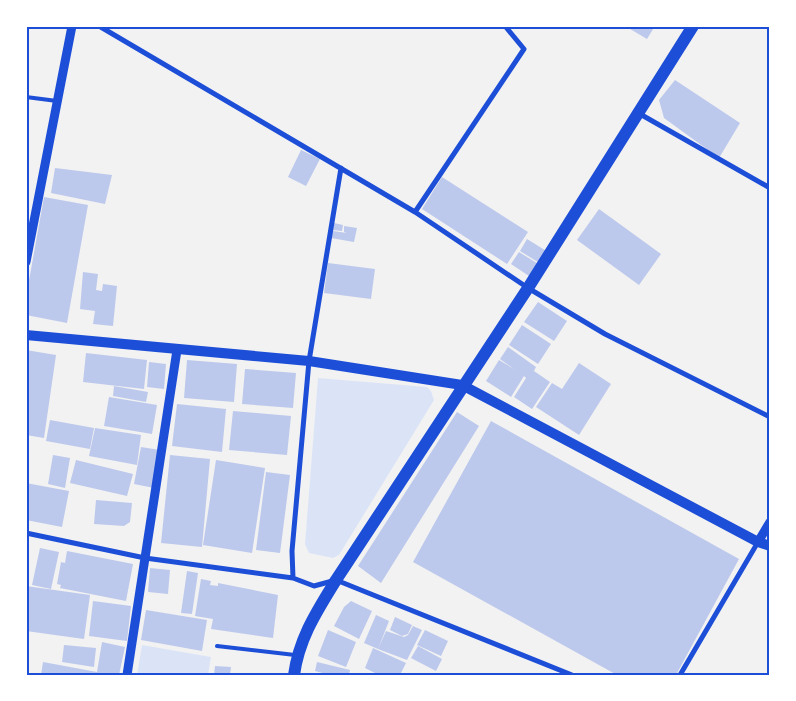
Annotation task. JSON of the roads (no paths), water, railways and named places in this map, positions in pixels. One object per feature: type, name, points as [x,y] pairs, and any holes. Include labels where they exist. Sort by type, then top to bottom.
[{"type":"main road","points":[[294,675],[297,655],[306,630],[336,580],[462,385],[528,288],[693,26]]},
{"type":"main road","points":[[26,335],[177,350],[309,360],[462,385],[758,542],[770,546]]},
{"type":"street","points":[[26,262],[72,26]]},
{"type":"street","points":[[99,26],[415,212],[528,288],[605,334],[770,417]]},
{"type":"street","points":[[415,212],[524,49],[505,26]]},
{"type":"street","points":[[638,113],[770,188]]},
{"type":"street","points":[[293,578],[292,550],[309,360],[341,168]]},
{"type":"street","points":[[127,675],[177,350]]},
{"type":"street","points":[[680,675],[770,522]]},
{"type":"street","points":[[26,533],[145,558],[293,578],[314,586],[336,580],[572,675]]},
{"type":"lane","points":[[26,97],[56,101]]},
{"type":"lane","points":[[217,646],[297,655]]}]
